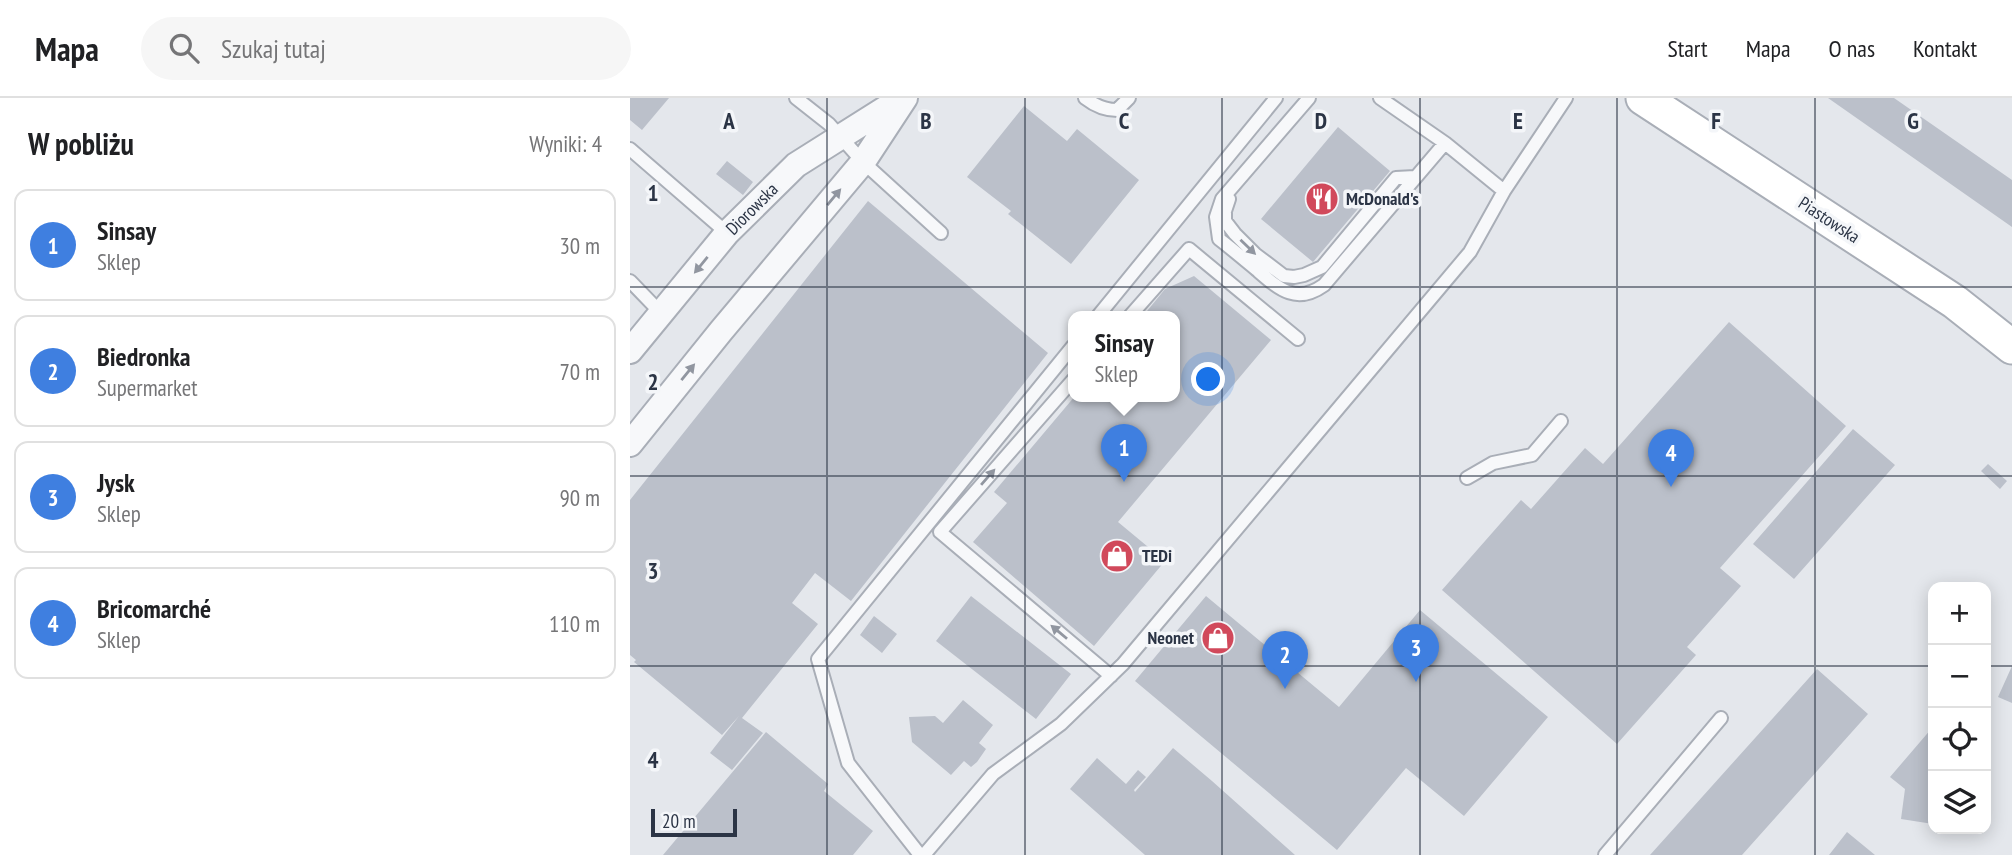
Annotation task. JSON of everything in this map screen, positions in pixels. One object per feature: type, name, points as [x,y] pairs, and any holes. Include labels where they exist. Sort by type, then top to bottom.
[{"type":"street","name":"Diorowska","points":[[630,351],[727,233],[796,165],[904,98]]},
{"type":"street","points":[[630,444],[863,162],[904,98]]},
{"type":"street","name":"Piastowska","points":[[1653,102],[1955,302],[2012,347]]},
{"type":"lane","points":[[797,98],[829,124],[863,162],[941,233]]},
{"type":"lane","points":[[1085,98],[1110,110],[1117,110],[1129,98]]},
{"type":"lane","points":[[1102,311],[1276,98]]},
{"type":"lane","points":[[1309,98],[1222,199],[1216,217],[1219,239],[1283,291],[1301,295],[1324,285],[1445,143]]},
{"type":"lane","points":[[1380,98],[1445,143],[1504,191]]},
{"type":"lane","points":[[1068,352],[818,659],[848,763],[922,855],[993,774],[1061,724],[1111,676],[1470,252],[1504,191],[1566,98]]},
{"type":"lane","points":[[630,149],[727,233]]},
{"type":"lane","points":[[1232,188],[1225,211],[1226,221],[1255,254],[1284,276],[1294,277],[1322,267],[1396,178],[1415,177]]},
{"type":"lane","points":[[1134,311],[1189,249],[1298,339]]},
{"type":"lane","points":[[630,281],[661,313]]},
{"type":"lane","points":[[1068,386],[940,532],[1111,676]]},
{"type":"lane","points":[[1466,478],[1493,463],[1532,455],[1561,421]]},
{"type":"lane","points":[[1605,855],[1721,718]]},
{"type":"building","points":[[630,98],[669,98],[642,130],[630,120]]},
{"type":"building","points":[[1828,98],[1894,98],[2012,180],[2012,227]]},
{"type":"building","points":[[1024,106],[1067,141],[1077,129],[1139,180],[1071,264],[1008,214],[1011,211],[967,177]]},
{"type":"building","name":"McDonald's","points":[[1338,127],[1390,171],[1313,262],[1261,219]]},
{"type":"building","points":[[727,161],[753,182],[743,195],[716,174]]},
{"type":"building","points":[[868,201],[1048,353],[851,601],[815,573],[792,603],[818,624],[742,718],[763,733],[732,770],[710,753],[739,716],[722,735],[634,662],[636,660],[630,655],[630,500]]},
{"type":"building","points":[[1194,276],[1271,340],[1118,522],[1165,561],[1094,646],[973,542],[1007,503],[994,492],[1070,402],[1180,402],[1180,311],[1147,311],[1165,289]]},
{"type":"building","points":[[1729,322],[1846,426],[1720,568],[1741,586],[1687,647],[1696,655],[1617,744],[1442,590],[1521,500],[1531,509],[1585,448],[1603,464]]},
{"type":"building","points":[[1853,429],[1895,465],[1794,579],[1753,544]]},
{"type":"building","points":[[1988,464],[2007,481],[2000,489],[1981,471]]},
{"type":"building","points":[[971,596],[1071,674],[1036,719],[936,641]]},
{"type":"building","points":[[1206,596],[1339,707],[1420,610],[1548,717],[1464,816],[1406,768],[1337,850],[1135,681]]},
{"type":"building","points":[[874,616],[897,634],[882,653],[860,635]]},
{"type":"building","points":[[2012,666],[2012,703],[1998,697]]},
{"type":"building","points":[[1817,669],[1868,714],[1742,855],[1650,855]]},
{"type":"building","points":[[963,700],[993,725],[979,743],[986,749],[977,762],[971,767],[964,761],[951,775],[912,742],[909,717],[935,716],[943,723]]},
{"type":"building","points":[[766,732],[828,784],[824,791],[873,831],[853,855],[663,855]]},
{"type":"building","points":[[1928,733],[1928,823],[1901,819],[1905,789],[1890,777]]},
{"type":"building","points":[[1173,748],[1295,855],[1145,855],[1070,789],[1097,758],[1126,784],[1138,770],[1146,777],[1135,792]]},
{"type":"building","points":[[1847,832],[1875,855],[1829,855]]},
{"type":"place","name":"McDonald's","points":[[1322,199]]},
{"type":"place","name":"Sinsay","points":[[1124,482]]},
{"type":"place","name":"Bricomarché","points":[[1671,487]]},
{"type":"place","name":"TEDi","points":[[1117,556]]},
{"type":"place","name":"Neonet","points":[[1218,638]]},
{"type":"place","name":"Jysk","points":[[1416,682]]},
{"type":"place","name":"Biedronka","points":[[1285,689]]}]
